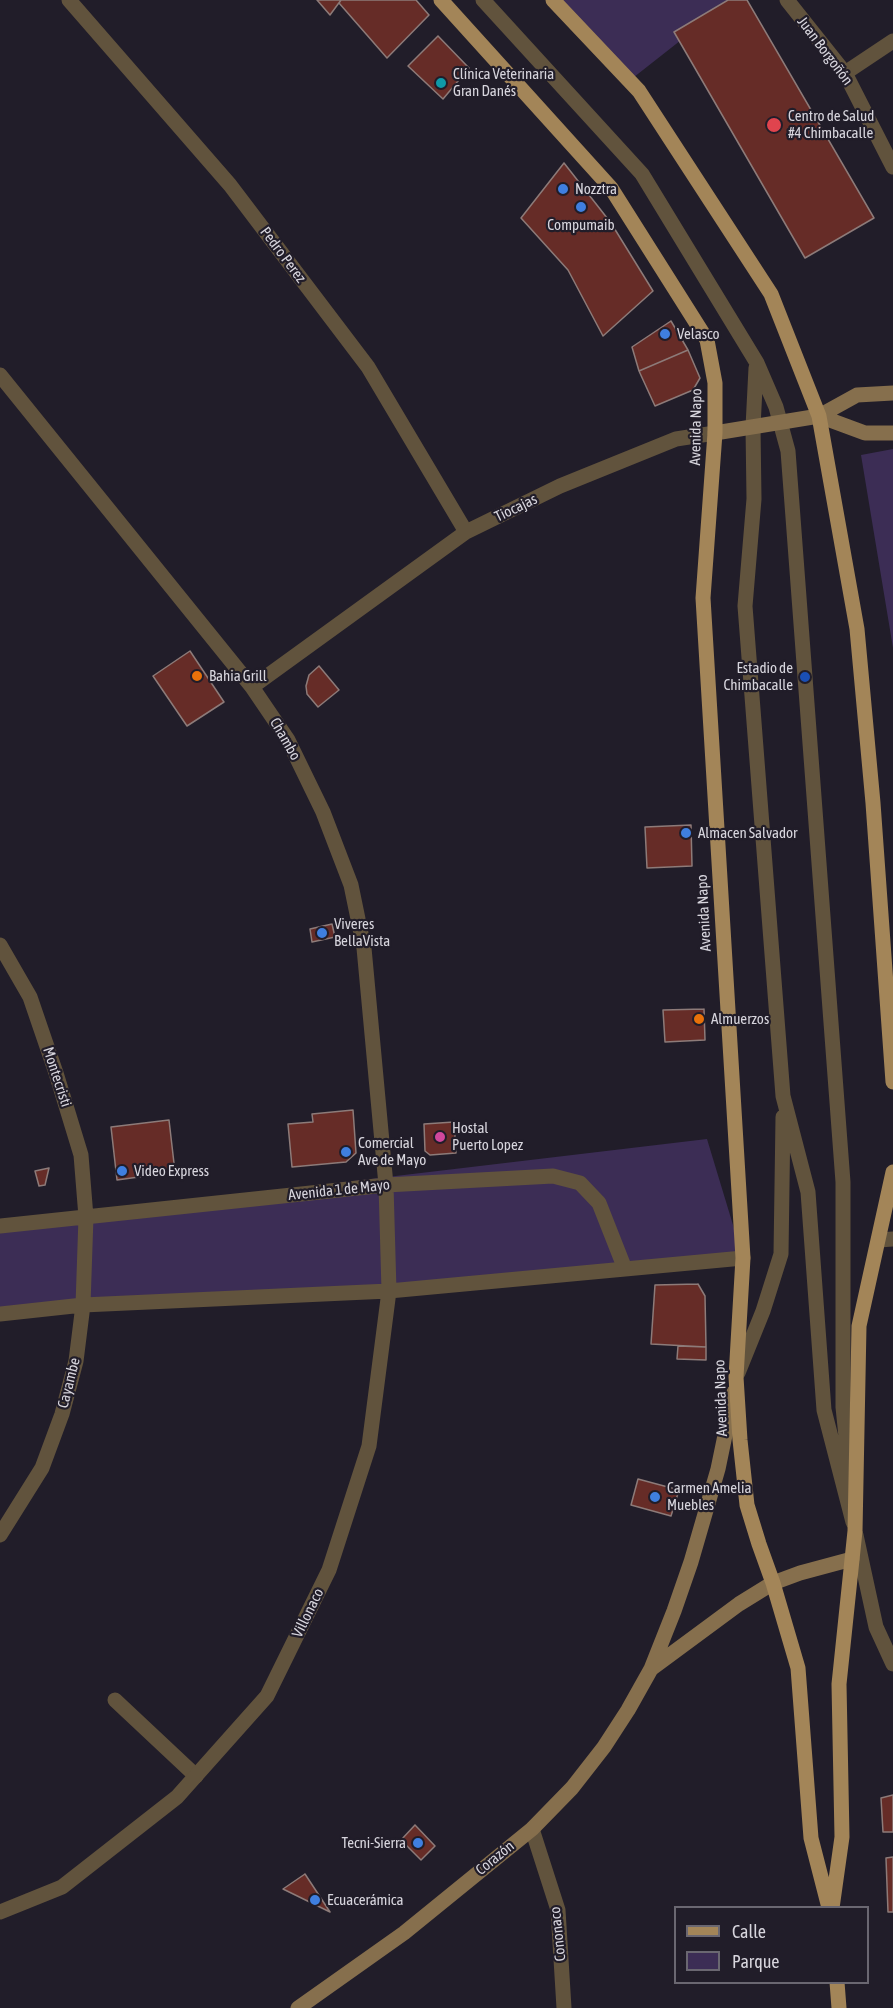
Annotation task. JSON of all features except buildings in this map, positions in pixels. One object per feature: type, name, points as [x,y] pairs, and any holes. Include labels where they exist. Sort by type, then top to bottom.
[{"type":"main road","name":"Avenida Napo","points":[[441,0],[604,179],[707,340],[715,383],[715,433],[703,598],[743,1258],[736,1377],[740,1440],[747,1504],[798,1668],[811,1838],[830,1906]]},
{"type":"main road","points":[[553,0],[639,91],[771,294],[819,416],[857,629],[873,803],[893,1082]]},
{"type":"main road","points":[[819,416],[857,395],[893,393]]},
{"type":"main road","name":"Tiocajas","points":[[715,433],[819,416]]},
{"type":"main road","points":[[819,416],[865,433],[893,433]]},
{"type":"main road","name":"Avenida Napo","points":[[831,1906],[842,1837],[840,1684],[855,1531],[859,1326],[886,1239],[893,1172]]},
{"type":"main road","name":"Corazón","points":[[298,2008],[404,1933],[532,1828],[572,1788],[604,1747],[651,1669],[674,1611],[706,1514],[729,1423],[736,1377]]},
{"type":"main road","name":"Corazón","points":[[651,1669],[739,1604],[773,1582],[852,1559]]},
{"type":"main road","points":[[837,1984],[838,2008]]},
{"type":"street","name":"Pedro Perez","points":[[69,0],[230,185],[368,367],[466,532]]},
{"type":"street","points":[[483,0],[642,174],[757,363],[776,407],[788,451],[843,1182],[843,1407],[855,1531]]},
{"type":"street","name":"Juan Borgoñón","points":[[787,0],[845,73],[893,167]]},
{"type":"street","points":[[845,73],[893,41]]},
{"type":"street","points":[[736,1377],[763,1311],[782,1254],[783,1095],[745,606],[754,499],[753,427],[757,363]]},
{"type":"street","name":"Chambo","points":[[0,375],[252,687],[288,740],[323,812],[351,885],[364,948],[386,1185]]},
{"type":"street","name":"Tiocajas","points":[[252,687],[466,532],[560,486],[676,439],[715,433]]},
{"type":"street","name":"Montecristi","points":[[0,945],[30,998],[56,1073],[81,1155],[86,1217]]},
{"type":"street","points":[[783,1095],[808,1192],[824,1410],[855,1531],[876,1627],[893,1664]]},
{"type":"street","name":"Avenida 1 de Mayo","points":[[0,1226],[386,1185],[553,1176],[580,1183],[599,1203],[625,1269]]},
{"type":"street","name":"Villonaco","points":[[0,1912],[62,1887],[177,1797],[267,1696],[329,1570],[369,1446],[389,1291],[386,1185]]},
{"type":"street","name":"Cayambe","points":[[0,1535],[42,1468],[62,1414],[76,1360],[83,1305],[86,1217]]},
{"type":"street","points":[[0,1314],[83,1305],[389,1291],[743,1258]]},
{"type":"street","points":[[115,1700],[196,1776]]},
{"type":"street","name":"Cononaco","points":[[532,1828],[558,1910],[564,2008]]},
{"type":"green space","points":[[559,0],[732,0],[629,81]]},
{"type":"green space","points":[[893,449],[893,648],[861,455]]},
{"type":"green space","points":[[707,1139],[743,1258],[0,1319],[0,1223]]},
{"type":"place","name":"Clínica Veterinaria Gran Danés","points":[[441,83]]},
{"type":"place","name":"Centro de Salud #4 Chimbacalle","points":[[774,125]]},
{"type":"place","name":"Nozztra","points":[[563,189]]},
{"type":"place","name":"Compumaib","points":[[581,207]]},
{"type":"place","name":"Velasco","points":[[665,334]]},
{"type":"place","name":"Bahia Grill","points":[[197,676]]},
{"type":"place","name":"Estadio de Chimbacalle","points":[[805,677]]},
{"type":"place","name":"Almacen Salvador","points":[[686,833]]},
{"type":"place","name":"Viveres BellaVista","points":[[322,933]]},
{"type":"place","name":"Almuerzos","points":[[699,1019]]},
{"type":"place","name":"Hostal Puerto Lopez","points":[[440,1137]]},
{"type":"place","name":"Comercial Ave de Mayo","points":[[346,1152]]},
{"type":"place","name":"Video Express","points":[[122,1171]]},
{"type":"place","name":"Carmen Amelia Muebles","points":[[655,1497]]},
{"type":"place","name":"Tecni-Sierra","points":[[418,1843]]},
{"type":"place","name":"Ecuacerámica","points":[[315,1900]]}]
